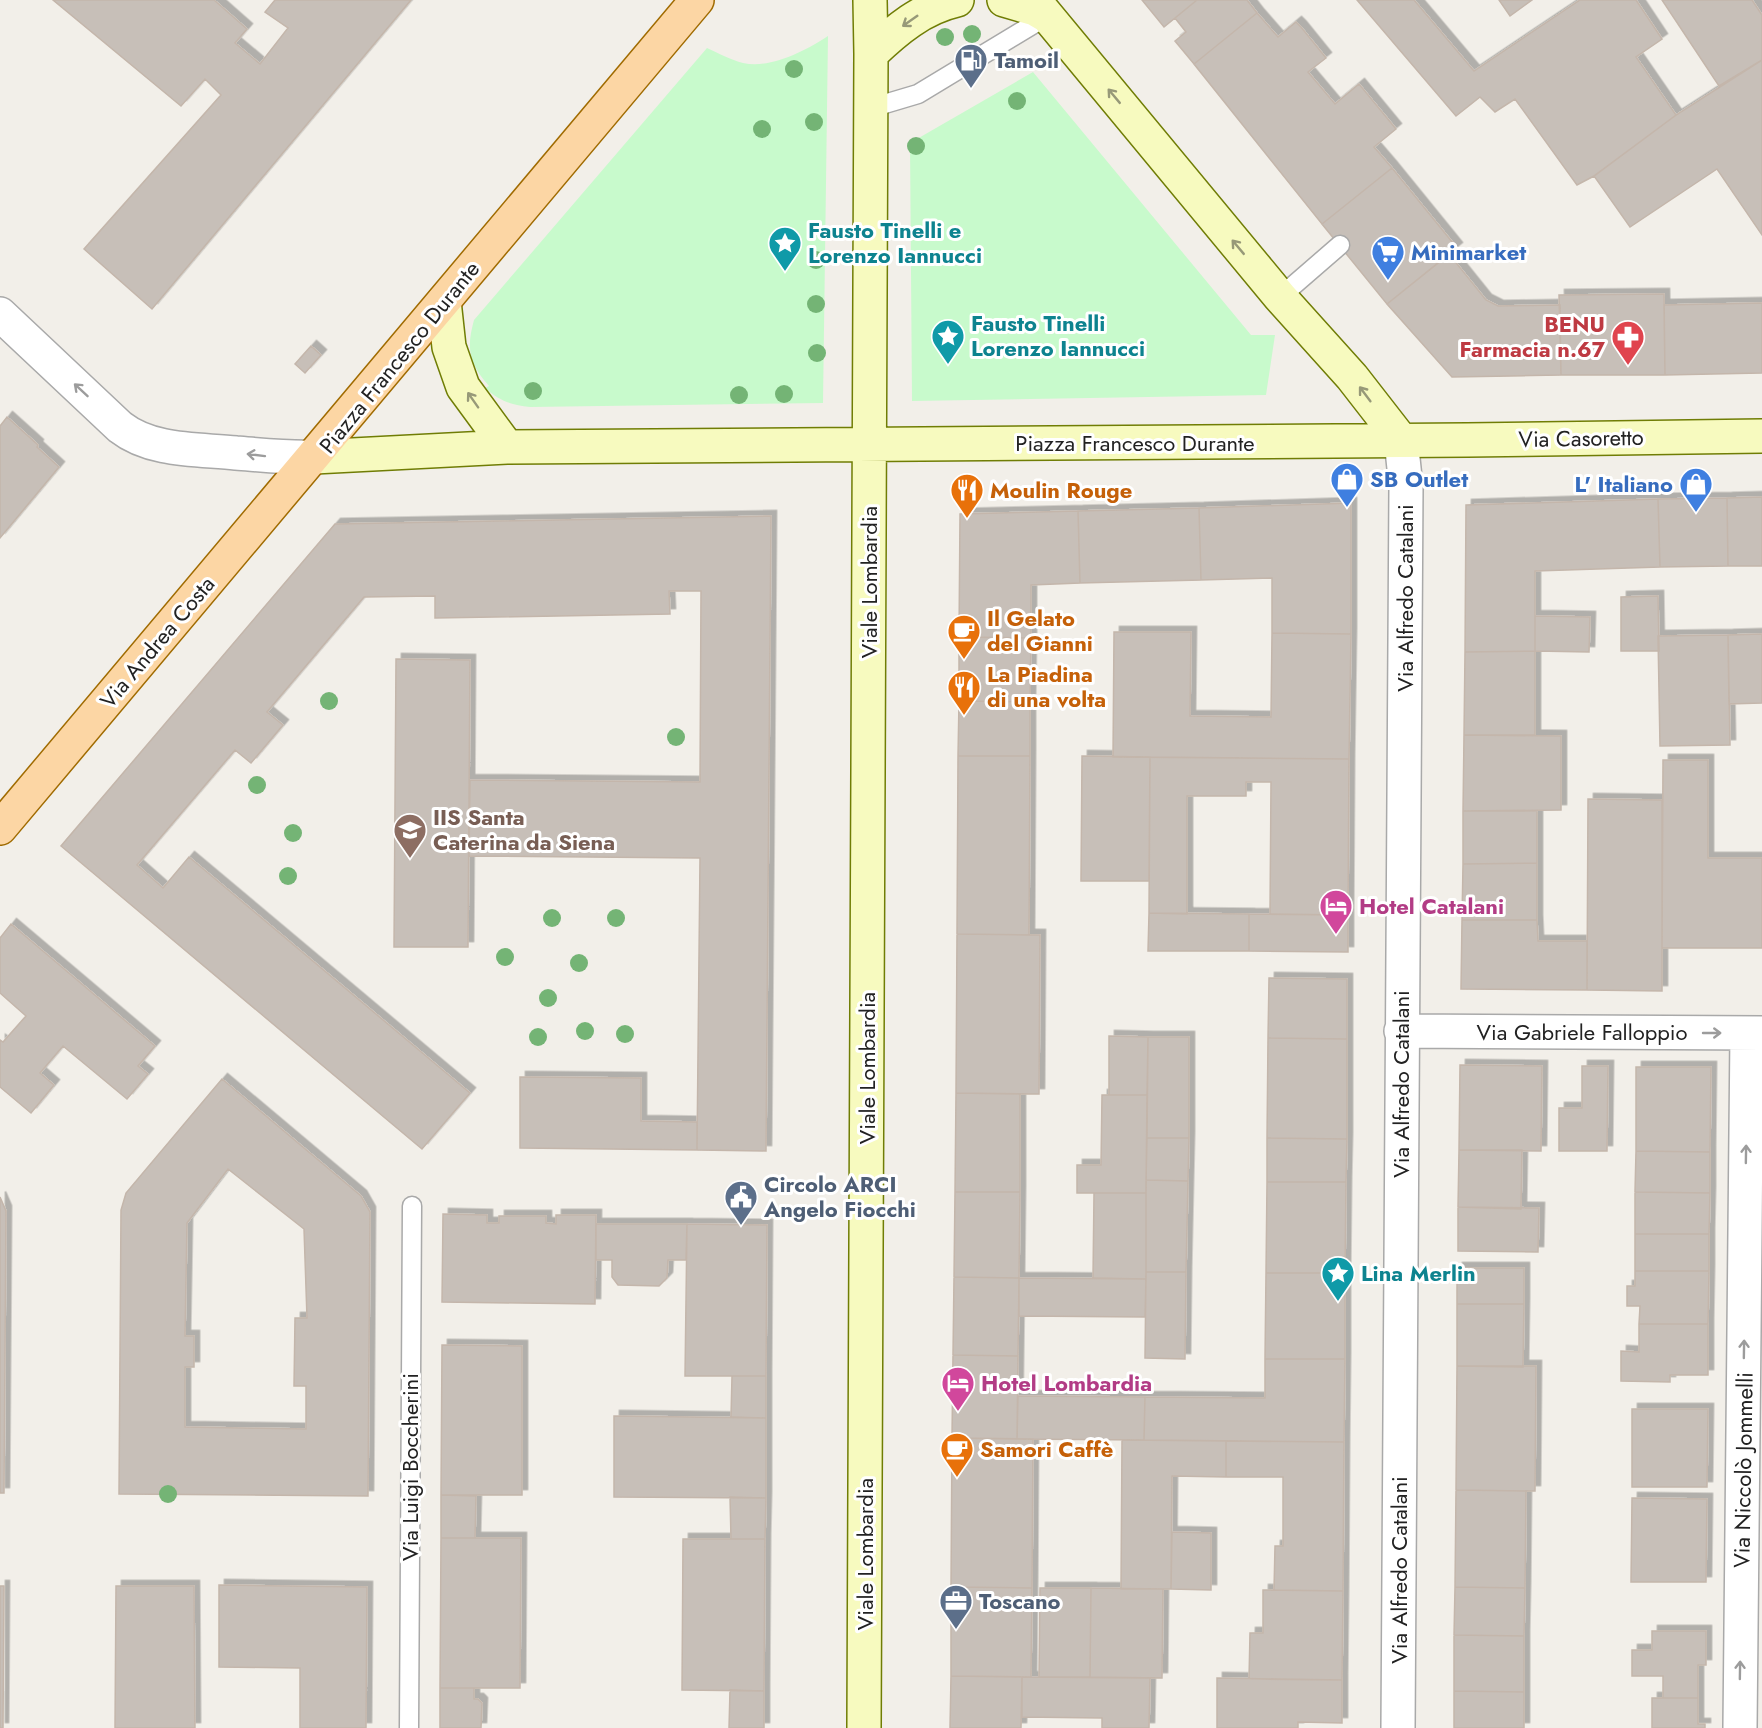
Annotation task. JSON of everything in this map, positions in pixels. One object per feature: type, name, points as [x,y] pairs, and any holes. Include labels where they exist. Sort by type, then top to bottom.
[{"type":"main road","name":"Piazza Francesco Durante","points":[[314,457],[698,0]]},
{"type":"main road","name":"Via Andrea Costa","points":[[0,828],[314,457]]},
{"type":"street","points":[[870,15],[889,37],[919,15],[946,2],[957,0]]},
{"type":"street","points":[[1004,0],[1041,8],[1280,297],[1352,376],[1401,441]]},
{"type":"street","points":[[870,15],[870,445]]},
{"type":"street","points":[[444,301],[449,347],[463,387],[507,447]]},
{"type":"street","points":[[0,314],[120,427],[137,437],[169,446],[192,449],[271,457],[314,457]]},
{"type":"street","name":"Via Casoretto","points":[[1401,441],[1762,436]]},
{"type":"street","name":"Piazza Francesco Durante","points":[[314,457],[507,447],[1401,441]]},
{"type":"street","name":"Via Alfredo Catalani","points":[[1398,1728],[1406,487],[1401,441]]},
{"type":"street","name":"Viale Lombardia","points":[[864,1728],[870,445]]},
{"type":"street","name":"Via Gabriele Falloppio","points":[[1401,1031],[1755,1033]]},
{"type":"street","name":"Via Niccolò Jommelli","points":[[1740,1728],[1755,1033]]},
{"type":"lane","points":[[871,108],[918,94],[1041,8]]},
{"type":"lane","points":[[1280,297],[1340,245]]},
{"type":"lane","name":"Via Luigi Boccherini","points":[[409,1728],[412,1206]]},
{"type":"green space","points":[[828,36],[823,403],[530,407],[506,402],[485,388],[489,386],[477,370],[471,355],[470,339],[474,320],[707,48],[743,63],[765,63],[798,53]]},
{"type":"green space","points":[[1033,72],[1251,335],[1275,335],[1266,395],[912,401],[910,143]]},
{"type":"building","points":[[53,0],[214,0],[247,29],[235,43],[260,64],[288,28],[265,12],[275,0],[411,0],[152,309],[84,249],[221,95],[205,79],[181,106]]},
{"type":"building","points":[[1142,0],[1197,0],[1164,27]]},
{"type":"building","points":[[1197,0],[1247,0],[1257,13],[1194,64],[1175,41],[1186,32],[1175,18]]},
{"type":"building","points":[[1357,0],[1414,0],[1474,71],[1580,0],[1636,0],[1662,39],[1636,57],[1676,115],[1594,176],[1577,185],[1515,99],[1495,112],[1480,97],[1456,116]]},
{"type":"building","points":[[1499,0],[1532,0],[1510,16]]},
{"type":"building","points":[[1662,0],[1752,0],[1762,15],[1762,60],[1719,86]]},
{"type":"building","points":[[1257,13],[1278,37],[1296,22],[1301,27],[1326,58],[1308,72],[1335,104],[1359,84],[1396,129],[1374,147],[1392,168],[1322,224],[1194,64]]},
{"type":"building","points":[[1762,60],[1762,235],[1717,169],[1630,227],[1594,176],[1676,115]]},
{"type":"building","points":[[1392,168],[1457,248],[1387,304],[1322,224]]},
{"type":"building","points":[[1449,254],[1486,300],[1498,306],[1560,305],[1561,375],[1452,377],[1387,304]]},
{"type":"building","points":[[1664,294],[1665,375],[1561,375],[1559,295]]},
{"type":"building","points":[[1762,303],[1762,373],[1665,375],[1664,305]]},
{"type":"building","points":[[311,346],[321,355],[305,373],[295,364]]},
{"type":"building","points":[[7,417],[59,467],[0,538],[0,426]]},
{"type":"building","points":[[1762,497],[1762,566],[1728,566],[1727,498]]},
{"type":"building","points":[[1727,498],[1728,566],[1660,567],[1658,499]]},
{"type":"building","points":[[1658,499],[1660,567],[1535,571],[1535,651],[1465,652],[1466,505]]},
{"type":"building","points":[[1351,503],[1351,634],[1272,633],[1272,578],[1201,580],[1199,508]]},
{"type":"building","points":[[1199,508],[1201,580],[1080,583],[1078,511]]},
{"type":"building","points":[[1078,511],[1080,583],[1031,585],[1031,638],[959,637],[960,514]]},
{"type":"building","points":[[771,516],[766,1151],[697,1150],[700,858],[469,856],[470,780],[700,782],[701,591],[669,591],[670,614],[435,618],[435,596],[364,597],[267,712],[283,725],[251,763],[235,750],[137,865],[163,888],[189,857],[470,1093],[422,1149],[61,846],[335,524]]},
{"type":"building","points":[[1658,596],[1659,651],[1621,651],[1621,597]]},
{"type":"building","points":[[1535,616],[1590,617],[1589,652],[1535,651]]},
{"type":"building","points":[[1114,632],[1191,632],[1190,716],[1271,717],[1272,633],[1351,634],[1349,759],[1113,757]]},
{"type":"building","points":[[1762,634],[1762,703],[1729,704],[1728,635]]},
{"type":"building","points":[[1728,635],[1730,745],[1660,746],[1658,636]]},
{"type":"building","points":[[959,637],[1031,638],[1030,702],[959,701]]},
{"type":"building","points":[[1535,651],[1535,735],[1464,735],[1465,652]]},
{"type":"building","points":[[396,659],[470,660],[468,947],[394,947]]},
{"type":"building","points":[[959,701],[1030,702],[1030,756],[958,756]]},
{"type":"building","points":[[1464,735],[1561,736],[1561,810],[1463,811]]},
{"type":"building","points":[[958,756],[1030,756],[1029,935],[957,934]]},
{"type":"building","points":[[1082,756],[1150,757],[1149,881],[1081,881]]},
{"type":"building","points":[[1150,757],[1349,759],[1348,915],[1270,914],[1271,782],[1246,782],[1246,796],[1187,796],[1187,914],[1149,913]]},
{"type":"building","points":[[1663,760],[1708,760],[1708,858],[1762,858],[1762,948],[1662,948]]},
{"type":"building","points":[[1588,799],[1662,800],[1662,991],[1587,990]]},
{"type":"building","points":[[1463,811],[1537,811],[1537,863],[1463,864]]},
{"type":"building","points":[[1537,863],[1537,920],[1462,920],[1463,864]]},
{"type":"building","points":[[1149,913],[1249,914],[1249,951],[1148,951]]},
{"type":"building","points":[[1249,914],[1348,915],[1348,952],[1249,951]]},
{"type":"building","points":[[1462,920],[1537,920],[1538,941],[1587,941],[1587,990],[1461,989]]},
{"type":"building","points":[[11,924],[155,1046],[138,1066],[148,1074],[127,1099],[63,1046],[40,1073],[54,1085],[31,1113],[0,1087],[0,1040],[3,1042],[26,1016],[0,993],[0,938]]},
{"type":"building","points":[[957,934],[1040,935],[1039,1094],[956,1093]]},
{"type":"building","points":[[1269,978],[1347,979],[1347,1039],[1268,1038]]},
{"type":"building","points":[[1109,1036],[1148,1037],[1147,1095],[1109,1095]]},
{"type":"building","points":[[1148,1037],[1189,1037],[1189,1138],[1147,1138]]},
{"type":"building","points":[[1268,1038],[1347,1039],[1347,1139],[1267,1138]]},
{"type":"building","points":[[1460,1065],[1542,1066],[1541,1151],[1459,1150]]},
{"type":"building","points":[[1582,1066],[1608,1066],[1607,1151],[1559,1151],[1559,1108],[1582,1108]]},
{"type":"building","points":[[1636,1067],[1711,1067],[1710,1152],[1636,1151]]},
{"type":"building","points":[[520,1077],[641,1078],[641,1121],[697,1122],[697,1150],[520,1148]]},
{"type":"building","points":[[222,1079],[361,1196],[370,1212],[368,1496],[119,1494],[121,1210],[126,1193]],"holes":[[[228,1169],[304,1229],[307,1318],[295,1318],[294,1386],[306,1386],[306,1429],[185,1427],[185,1367],[194,1367],[194,1336],[185,1336],[187,1223]]]},
{"type":"building","points":[[956,1093],[1020,1094],[1020,1192],[955,1192]]},
{"type":"building","points":[[1102,1095],[1147,1095],[1146,1193],[1077,1193],[1077,1165],[1101,1165]]},
{"type":"building","points":[[1147,1138],[1189,1138],[1188,1181],[1146,1180]]},
{"type":"building","points":[[1267,1138],[1347,1139],[1346,1182],[1267,1182]]},
{"type":"building","points":[[1459,1150],[1522,1150],[1521,1209],[1458,1207]]},
{"type":"building","points":[[1636,1151],[1710,1152],[1710,1193],[1635,1192]]},
{"type":"building","points":[[1146,1180],[1188,1181],[1186,1272],[1146,1272]]},
{"type":"building","points":[[1267,1182],[1346,1182],[1345,1273],[1266,1273]]},
{"type":"building","points":[[955,1192],[1020,1192],[1019,1278],[954,1277]]},
{"type":"building","points":[[1635,1192],[1710,1193],[1709,1234],[1635,1234]]},
{"type":"building","points":[[1094,1193],[1146,1193],[1146,1279],[1093,1278]]},
{"type":"building","points":[[0,1197],[6,1211],[4,1493],[0,1493]]},
{"type":"building","points":[[1458,1207],[1539,1208],[1538,1252],[1458,1251]]},
{"type":"building","points":[[443,1214],[487,1215],[487,1223],[499,1223],[499,1216],[546,1216],[546,1223],[556,1224],[556,1215],[596,1215],[595,1304],[442,1302]]},
{"type":"building","points":[[596,1224],[687,1224],[686,1260],[668,1260],[667,1278],[659,1286],[618,1285],[612,1277],[612,1260],[596,1260]]},
{"type":"building","points":[[687,1224],[767,1225],[766,1376],[685,1376]]},
{"type":"building","points":[[1635,1234],[1709,1234],[1709,1271],[1635,1271]]},
{"type":"building","points":[[1457,1268],[1524,1268],[1524,1304],[1457,1304]]},
{"type":"building","points":[[1635,1271],[1709,1271],[1708,1324],[1639,1324],[1640,1306],[1627,1306],[1627,1286],[1635,1286]]},
{"type":"building","points":[[1146,1272],[1186,1272],[1185,1359],[1145,1358]]},
{"type":"building","points":[[1266,1273],[1345,1273],[1345,1359],[1265,1359]]},
{"type":"building","points":[[954,1277],[1019,1278],[1018,1356],[953,1355]]},
{"type":"building","points":[[1019,1278],[1146,1279],[1145,1317],[1019,1316]]},
{"type":"building","points":[[1457,1304],[1524,1304],[1523,1367],[1457,1366]]},
{"type":"building","points":[[1639,1324],[1708,1324],[1708,1375],[1670,1375],[1670,1382],[1621,1381],[1621,1351],[1639,1352]]},
{"type":"building","points":[[442,1345],[522,1346],[522,1495],[441,1495]]},
{"type":"building","points":[[953,1355],[1018,1356],[1017,1439],[952,1438]]},
{"type":"building","points":[[1265,1359],[1345,1359],[1344,1442],[1144,1440],[1145,1397],[1265,1398]]},
{"type":"building","points":[[1457,1366],[1536,1366],[1535,1491],[1456,1490]]},
{"type":"building","points":[[732,1376],[766,1376],[766,1418],[731,1417]]},
{"type":"building","points":[[1018,1396],[1145,1397],[1144,1440],[1017,1439]]},
{"type":"building","points":[[1632,1409],[1708,1409],[1707,1487],[1632,1487]]},
{"type":"building","points":[[614,1416],[766,1418],[766,1498],[614,1497]]},
{"type":"building","points":[[952,1438],[1033,1439],[1032,1588],[951,1587]]},
{"type":"building","points":[[1122,1440],[1226,1441],[1226,1477],[1172,1476],[1171,1589],[1121,1589]]},
{"type":"building","points":[[1226,1441],[1344,1442],[1343,1591],[1274,1590],[1275,1546],[1283,1546],[1283,1477],[1226,1477]]},
{"type":"building","points":[[1456,1490],[1526,1491],[1525,1588],[1455,1587]]},
{"type":"building","points":[[441,1495],[476,1496],[475,1538],[441,1538]]},
{"type":"building","points":[[730,1497],[766,1498],[765,1539],[731,1539]]},
{"type":"building","points":[[1632,1498],[1707,1499],[1706,1582],[1631,1582]]},
{"type":"building","points":[[1172,1532],[1211,1533],[1211,1590],[1171,1589]]},
{"type":"building","points":[[441,1538],[521,1538],[520,1688],[440,1688]]},
{"type":"building","points":[[683,1539],[765,1539],[764,1691],[682,1690]]},
{"type":"building","points":[[219,1585],[367,1587],[366,1728],[300,1728],[300,1668],[219,1667]]},
{"type":"building","points":[[0,1586],[4,1586],[3,1728],[0,1728]]},
{"type":"building","points":[[116,1586],[194,1586],[195,1728],[115,1728]]},
{"type":"building","points":[[951,1587],[1032,1588],[1031,1677],[951,1676]]},
{"type":"building","points":[[1455,1587],[1525,1588],[1524,1636],[1454,1635]]},
{"type":"building","points":[[1040,1588],[1091,1588],[1090,1677],[1039,1677]]},
{"type":"building","points":[[1091,1588],[1163,1589],[1162,1678],[1090,1677]]},
{"type":"building","points":[[1263,1590],[1343,1591],[1342,1680],[1249,1679],[1250,1633],[1263,1633]]},
{"type":"building","points":[[1652,1631],[1706,1631],[1706,1665],[1698,1665],[1698,1698],[1663,1698],[1663,1676],[1632,1676],[1632,1650],[1652,1650]]},
{"type":"building","points":[[1454,1635],[1524,1636],[1524,1692],[1454,1691]]},
{"type":"building","points":[[951,1676],[1022,1677],[1021,1728],[950,1728]]},
{"type":"building","points":[[1022,1677],[1150,1678],[1149,1728],[1102,1728],[1102,1718],[1022,1717]]},
{"type":"building","points":[[1217,1678],[1342,1680],[1342,1723],[1298,1722],[1298,1728],[1217,1728]]},
{"type":"building","points":[[440,1688],[474,1688],[474,1699],[482,1703],[481,1728],[440,1728]]},
{"type":"building","points":[[730,1690],[764,1691],[764,1728],[729,1728]]},
{"type":"building","points":[[1454,1691],[1524,1692],[1524,1728],[1454,1728]]},
{"type":"building","points":[[1652,1698],[1698,1698],[1698,1724],[1705,1724],[1705,1728],[1652,1728]]},
{"type":"place","name":"Tamoil","points":[[971,89]]},
{"type":"place","name":"Fausto Tinelli e Lorenzo Iannucci","points":[[785,272]]},
{"type":"place","name":"Minimarket","points":[[1388,281]]},
{"type":"place","name":"Fausto Tinelli Lorenzo Iannucci","points":[[948,365]]},
{"type":"place","name":"BENU Farmacia n.67","points":[[1628,366]]},
{"type":"place","name":"SB Outlet","points":[[1347,508]]},
{"type":"place","name":"L' Italiano","points":[[1696,513]]},
{"type":"place","name":"Moulin Rouge","points":[[967,519]]},
{"type":"place","name":"Il Gelato del Gianni","points":[[964,660]]},
{"type":"place","name":"La Piadina di una volta","points":[[964,716]]},
{"type":"place","name":"IIS Santa Caterina da Siena","points":[[410,859]]},
{"type":"place","name":"Hotel Catalani","points":[[1336,935]]},
{"type":"place","name":"Circolo ARCI Angelo Fiocchi","points":[[741,1226]]},
{"type":"place","name":"Lina Merlin","points":[[1338,1302]]},
{"type":"place","name":"Hotel Lombardia","points":[[958,1412]]},
{"type":"place","name":"Samori Caffè","points":[[957,1478]]},
{"type":"place","name":"Toscano","points":[[956,1630]]}]
